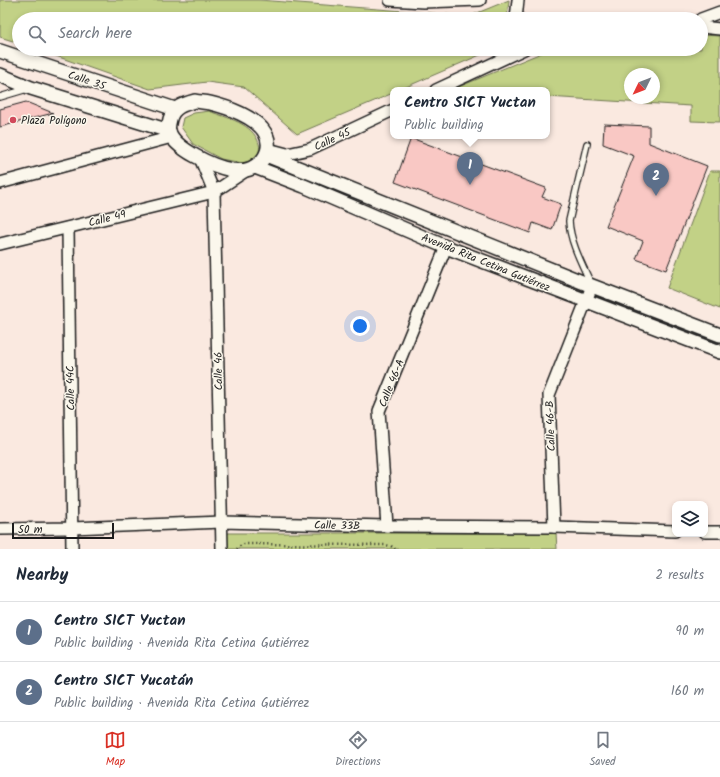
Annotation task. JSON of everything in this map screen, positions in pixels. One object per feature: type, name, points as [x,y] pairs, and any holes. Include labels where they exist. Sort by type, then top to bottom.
[{"type":"street","points":[[390,0],[480,0]]},
{"type":"street","points":[[517,12],[518,0]]},
{"type":"street","points":[[708,16],[720,12]]},
{"type":"street","points":[[708,28],[720,29]]},
{"type":"street","name":"Calle 35","points":[[0,51],[12,55]]},
{"type":"street","name":"Calle 35","points":[[15,56],[174,109]]},
{"type":"street","points":[[442,87],[504,56]]},
{"type":"street","points":[[0,76],[31,88],[170,134]]},
{"type":"street","points":[[214,192],[251,168],[267,152],[269,140],[264,131],[254,121],[241,113],[209,102],[195,101],[174,109],[169,122],[170,134],[179,146],[211,164],[232,170],[251,168]]},
{"type":"street","name":"Calle 45","points":[[267,152],[287,154],[310,149],[390,111]]},
{"type":"street","points":[[0,183],[170,134]]},
{"type":"street","name":"Avenida Rita Cetina Gutiérrez","points":[[267,152],[592,286],[720,334]]},
{"type":"street","name":"Calle 46","points":[[200,158],[214,192],[222,549]]},
{"type":"street","name":"Avenida Rita Cetina Gutiérrez","points":[[251,168],[304,186],[446,248],[720,352]]},
{"type":"street","name":"Calle 49","points":[[0,244],[214,192]]},
{"type":"street","name":"Calle 44C","points":[[68,228],[72,549]]},
{"type":"street","name":"Calle 46-A","points":[[387,526],[379,411],[446,248]]},
{"type":"street","name":"Calle 46-B","points":[[554,527],[549,395],[592,286]]},
{"type":"street","name":"Calle 33B","points":[[0,529],[72,528],[222,522],[387,526],[554,527],[672,531]]},
{"type":"street","points":[[708,532],[720,532]]},
{"type":"lane","points":[[0,96],[31,88]]},
{"type":"lane","points":[[587,144],[569,221],[569,228],[574,245],[592,286]]},
{"type":"path","points":[[237,549],[244,544],[385,545],[391,546],[395,549]]},
{"type":"path","points":[[330,544],[330,549]]},
{"type":"green space","points":[[0,0],[259,0],[417,12],[12,12],[12,41],[0,37]]},
{"type":"green space","points":[[509,0],[508,12],[480,12]]},
{"type":"green space","points":[[708,35],[720,36],[720,122],[691,121],[691,106],[659,104],[660,68],[624,68],[624,102],[550,97],[550,87],[458,87],[534,56],[708,56]]},
{"type":"green space","points":[[56,56],[478,56],[406,87],[390,87],[390,94],[297,134],[244,87],[207,82],[150,89]]},
{"type":"green space","points":[[209,111],[238,122],[251,131],[259,144],[259,153],[252,160],[242,163],[221,159],[193,144],[181,127],[183,118],[194,113]]},
{"type":"green space","points":[[710,171],[720,171],[720,309],[667,288]]},
{"type":"green space","points":[[227,533],[556,533],[557,549],[227,549]]},
{"type":"building","name":"Plaza Polígono","points":[[26,102],[53,113],[0,127],[0,109]]},
{"type":"building","points":[[604,124],[649,126],[649,143],[707,166],[666,270],[636,259],[643,241],[606,226],[634,156],[603,144]]},
{"type":"building","points":[[411,139],[414,139],[546,188],[542,197],[561,204],[552,230],[533,223],[530,233],[395,182]]},
{"type":"place","name":"Plaza Polígono","points":[[13,120]]},
{"type":"place","name":"Centro SICT Yuctan","points":[[470,185]]},
{"type":"place","name":"Centro SICT Yucatán","points":[[656,196]]}]
